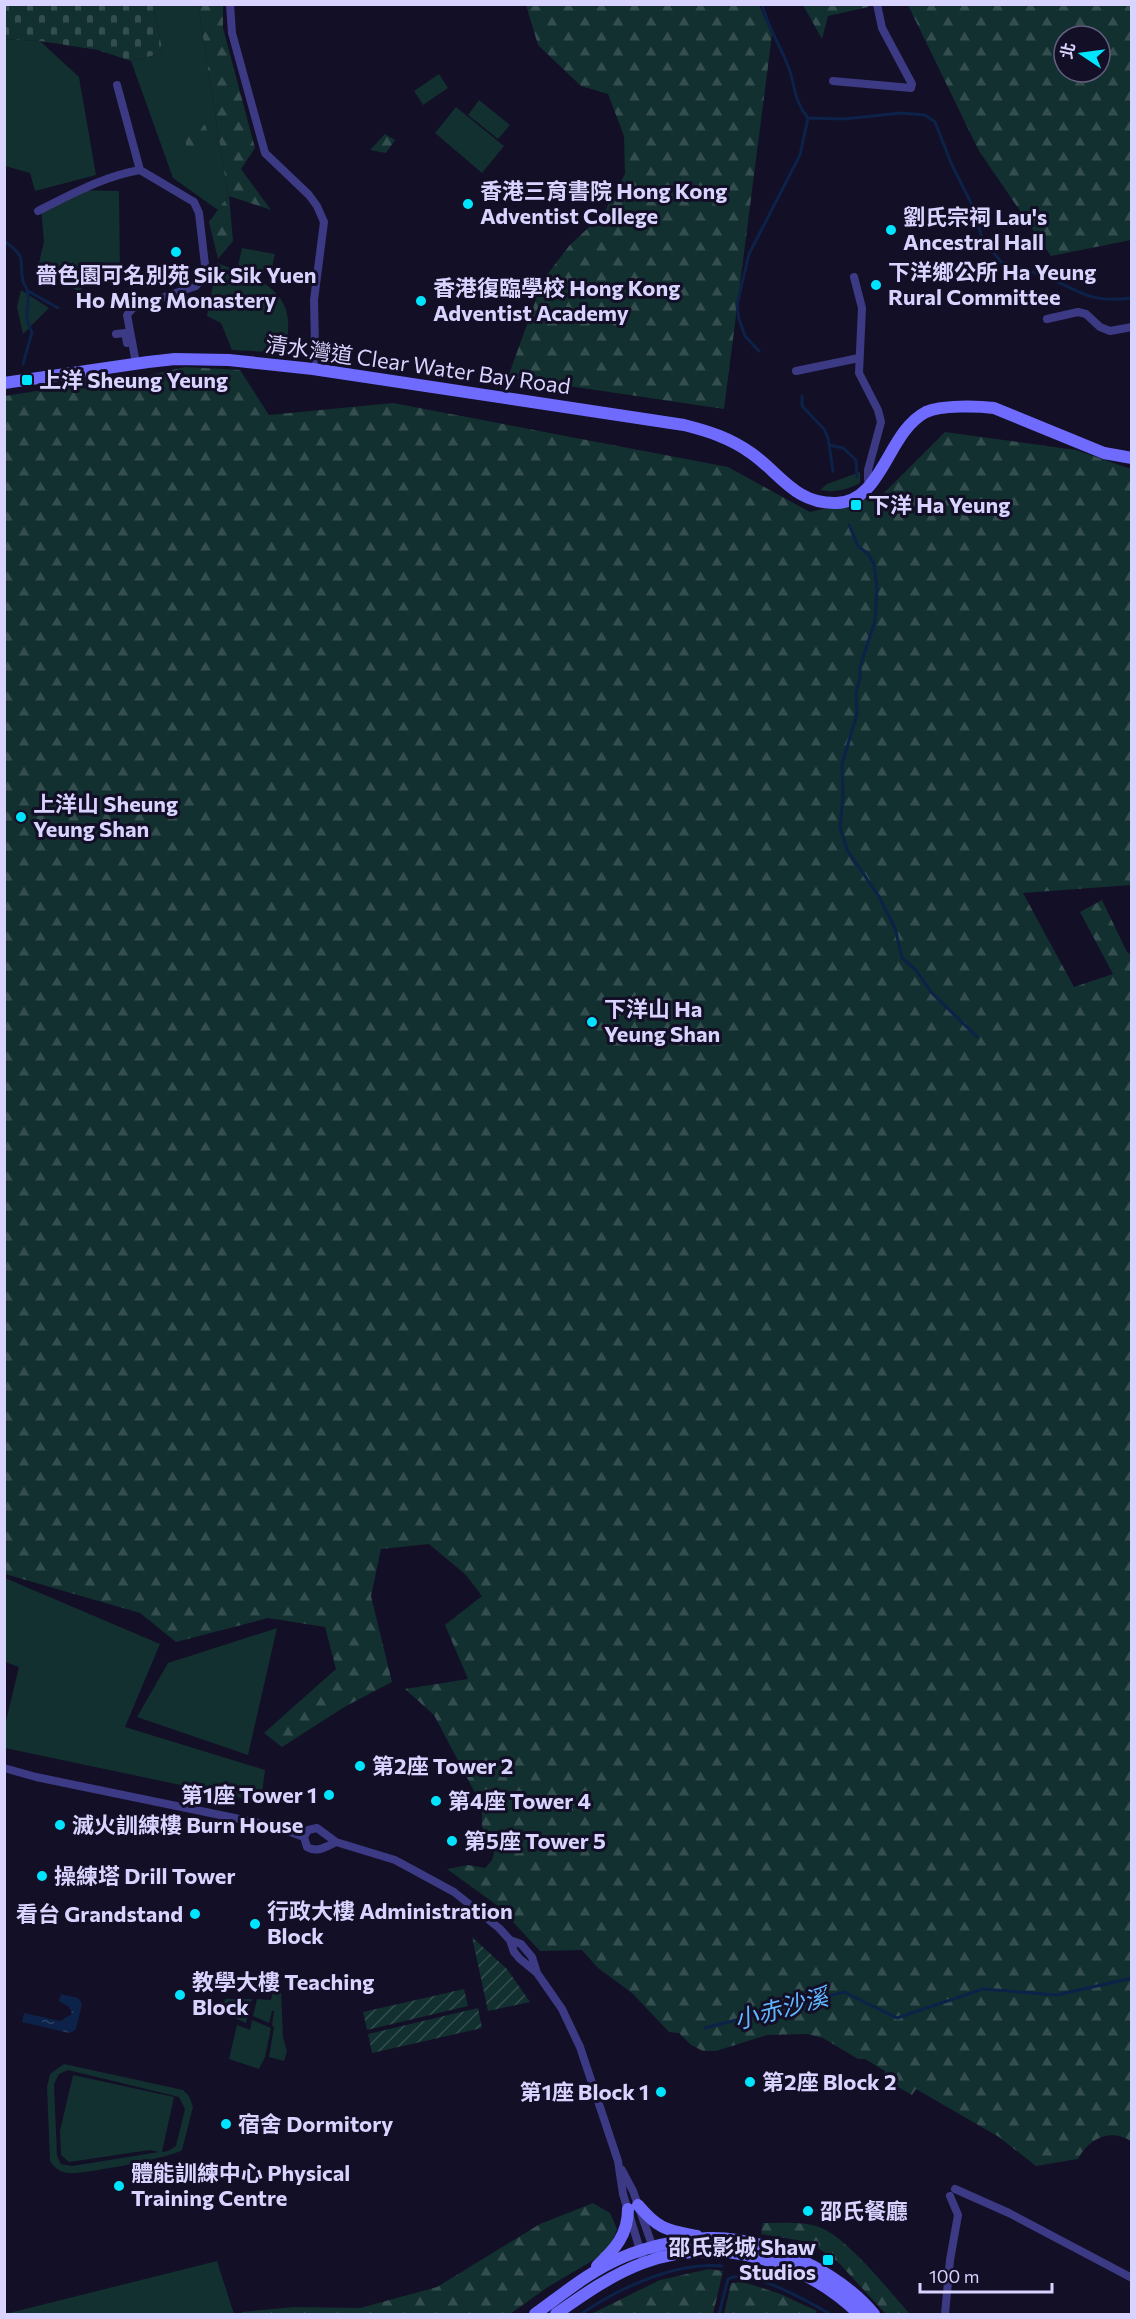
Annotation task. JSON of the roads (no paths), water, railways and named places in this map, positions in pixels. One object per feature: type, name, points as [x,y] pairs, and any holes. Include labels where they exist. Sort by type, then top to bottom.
[{"type":"main road","name":"清水灣道 Clear Water Bay Road","points":[[4,384],[175,359],[229,360],[313,369],[693,427],[719,434],[750,452],[789,487],[805,496],[825,502],[844,502],[860,496],[870,483]]},
{"type":"main road","points":[[870,483],[892,449],[921,416],[935,410],[976,405],[1008,413],[1104,453],[1131,458]]},
{"type":"main road","points":[[535,2314],[588,2275],[620,2242],[633,2207],[662,2228],[707,2238],[745,2242],[805,2261],[838,2281],[874,2314]]},
{"type":"main road","points":[[588,2275],[622,2258],[642,2257],[707,2238]]},
{"type":"main road","points":[[655,2253],[740,2254],[767,2260],[790,2267],[816,2280],[859,2314]]},
{"type":"main road","points":[[556,2314],[642,2257]]},
{"type":"street","points":[[230,4],[232,33],[265,153],[309,195],[324,222],[314,300],[313,369]]},
{"type":"street","points":[[833,81],[911,88],[912,84],[882,28],[877,4]]},
{"type":"street","points":[[117,85],[140,170]]},
{"type":"street","points":[[38,211],[88,187],[126,172],[140,170],[194,202],[199,213],[205,265],[202,279],[196,286],[133,308],[127,315],[134,364]]},
{"type":"street","points":[[854,277],[862,309],[860,377],[878,410],[881,422],[868,470],[870,483]]},
{"type":"street","points":[[1047,319],[1078,312],[1086,314],[1100,327],[1110,331],[1131,327]]},
{"type":"street","points":[[116,334],[125,333],[134,364]]},
{"type":"street","points":[[796,371],[859,358]]},
{"type":"street","points":[[4,1768],[36,1777],[262,1823],[304,1837]]},
{"type":"street","points":[[336,1842],[313,1850],[307,1847],[304,1837],[308,1830],[314,1828],[336,1842],[372,1851],[419,1871],[479,1910],[510,1940],[519,1959],[537,1973],[562,2009],[580,2047],[619,2166],[623,2194],[633,2207],[655,2253]]},
{"type":"street","points":[[945,2314],[950,2260],[958,2215],[952,2192],[1009,2213],[1131,2278]]},
{"type":"street","points":[[633,2207],[642,2257]]},
{"type":"water","points":[[61,1994],[78,1998],[82,2004],[76,2029],[70,2033],[22,2022],[24,2013],[60,2021],[72,2014],[69,2007],[59,2001]]},
{"type":"waterway","points":[[759,351],[745,336],[737,306],[739,296],[749,254],[800,155],[808,118],[799,104],[789,69],[762,4]]},
{"type":"waterway","points":[[808,118],[844,119],[901,113],[925,115],[935,122],[951,163],[974,209],[982,238],[1001,262],[1041,275],[1095,298],[1132,298]]},
{"type":"waterway","points":[[4,241],[20,256],[23,282],[27,288],[27,320],[32,332],[23,364]]},
{"type":"waterway","points":[[28,291],[58,308]]},
{"type":"waterway","points":[[802,396],[802,406],[824,429],[828,438],[833,471]]},
{"type":"waterway","points":[[829,445],[843,448],[856,460],[857,477]]},
{"type":"waterway","points":[[849,525],[858,546],[868,554],[874,564],[877,589],[875,621],[860,667],[856,693],[857,714],[842,764],[843,797],[840,827],[847,850],[878,895],[895,928],[902,958],[916,970],[931,992],[977,1037]]},
{"type":"waterway","name":"小赤沙溪","points":[[705,2028],[844,1992],[897,2018],[983,1989],[1057,1995],[1132,1978]]},
{"type":"waterway","points":[[581,2314],[612,2295],[648,2279],[685,2268],[722,2266]]},
{"type":"waterway","points":[[719,2314],[728,2279],[737,2277],[764,2282],[830,2314]]},
{"type":"place","name":"香港三育書院 Hong Kong Adventist College","points":[[468,204]]},
{"type":"place","name":"劉氏宗祠 Lau's Ancestral Hall","points":[[891,230]]},
{"type":"place","name":"嗇色園可名別苑 Sik Sik Yuen Ho Ming Monastery","points":[[176,252]]},
{"type":"place","name":"下洋鄉公所 Ha Yeung Rural Committee","points":[[876,285]]},
{"type":"place","name":"香港復臨學校 Hong Kong Adventist Academy","points":[[421,301]]},
{"type":"place","name":"上洋 Sheung Yeung","points":[[27,380]]},
{"type":"place","name":"下洋 Ha Yeung","points":[[856,505]]},
{"type":"place","name":"上洋山 Sheung Yeung Shan","points":[[21,817]]},
{"type":"place","name":"下洋山 Ha Yeung Shan","points":[[592,1022]]},
{"type":"place","name":"第2座 Tower 2","points":[[360,1766]]},
{"type":"place","name":"第1座 Tower 1","points":[[329,1795]]},
{"type":"place","name":"第4座 Tower 4","points":[[436,1801]]},
{"type":"place","name":"滅火訓練樓 Burn House","points":[[60,1825]]},
{"type":"place","name":"第5座 Tower 5","points":[[452,1841]]},
{"type":"place","name":"操練塔 Drill Tower","points":[[42,1876]]},
{"type":"place","name":"看台 Grandstand","points":[[195,1914]]},
{"type":"place","name":"行政大樓 Administration Block","points":[[255,1924]]},
{"type":"place","name":"教學大樓 Teaching Block","points":[[180,1995]]},
{"type":"place","name":"第2座 Block 2","points":[[750,2082]]},
{"type":"place","name":"第1座 Block 1","points":[[661,2092]]},
{"type":"place","name":"宿舍 Dormitory","points":[[226,2124]]},
{"type":"place","name":"體能訓練中心 Physical Training Centre","points":[[119,2186]]},
{"type":"place","name":"邵氏餐廳","points":[[808,2211]]},
{"type":"place","name":"邵氏影城 Shaw Studios","points":[[828,2260]]}]
